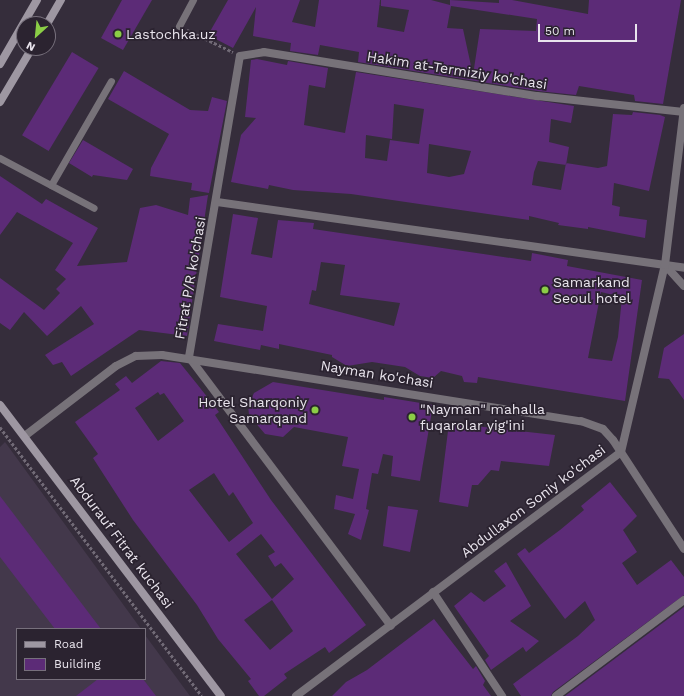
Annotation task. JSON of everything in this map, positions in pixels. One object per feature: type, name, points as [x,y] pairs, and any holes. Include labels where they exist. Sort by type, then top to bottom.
[{"type":"street","points":[[0,64],[37,0]]},
{"type":"street","points":[[51,16],[61,0]]},
{"type":"street","name":"Hakim at-Termiziy ko'chasi","points":[[240,56],[264,52],[537,96],[684,110]]},
{"type":"street","points":[[0,102],[27,56]]},
{"type":"street","name":"Fitrat P/R ko'chasi","points":[[189,357],[217,202],[236,69],[240,56]]},
{"type":"street","name":"Abdullaxon Soniy ko'chasi","points":[[296,696],[621,452],[665,264],[684,110]]},
{"type":"street","points":[[217,202],[665,264],[684,268]]},
{"type":"street","points":[[665,264],[684,286]]},
{"type":"street","name":"Nayman ko'chasi","points":[[26,435],[116,366],[136,356],[189,357],[581,421],[603,429],[621,452],[684,549]]},
{"type":"street","points":[[189,357],[391,626]]},
{"type":"street","name":"Abdurauf Fitrat kuchasi","points":[[0,405],[26,435],[221,696]]},
{"type":"street","points":[[434,592],[502,696]]},
{"type":"street","points":[[556,696],[684,600]]},
{"type":"lane","points":[[178,26],[193,0]]},
{"type":"lane","points":[[51,185],[111,81]]},
{"type":"lane","points":[[0,158],[94,208]]},
{"type":"path","points":[[178,26],[240,56]]},
{"type":"path","points":[[0,427],[202,696]]},
{"type":"shaded area","points":[[5,442],[140,628],[16,628],[16,680],[146,680],[146,636],[190,696],[0,696],[0,447]]},
{"type":"building","points":[[122,0],[152,0],[123,50],[101,38]]},
{"type":"building","points":[[228,0],[300,0],[292,22],[315,27],[319,0],[380,0],[377,27],[404,32],[409,10],[381,6],[381,0],[431,0],[450,5],[450,0],[499,3],[499,0],[512,0],[588,14],[589,0],[681,0],[663,104],[635,101],[634,95],[579,86],[576,95],[538,91],[358,62],[359,52],[320,45],[318,55],[290,51],[291,43],[253,36],[256,7],[233,48],[208,35]],"holes":[[[451,6],[537,19],[536,31],[480,29],[473,75],[463,29],[447,28]]]},
{"type":"building","points":[[72,52],[99,68],[49,151],[22,135]]},
{"type":"building","points":[[257,59],[287,65],[288,61],[328,68],[325,88],[309,85],[304,125],[345,133],[356,72],[574,106],[571,123],[551,119],[549,142],[569,147],[566,163],[598,168],[607,166],[613,114],[632,115],[633,112],[660,115],[665,117],[649,191],[614,183],[612,205],[620,207],[619,216],[647,220],[645,238],[588,227],[588,229],[558,225],[559,223],[529,216],[529,220],[351,194],[293,190],[269,185],[268,189],[231,182],[241,135],[256,118],[245,117],[251,60]],"holes":[[[394,104],[424,109],[419,144],[390,140],[387,161],[365,158],[366,135],[392,139]],[[429,144],[471,151],[464,174],[449,177],[427,173]],[[538,161],[566,165],[561,190],[532,185],[534,172]]]},
{"type":"building","points":[[124,71],[190,110],[208,111],[212,97],[227,101],[209,193],[191,190],[192,183],[150,176],[151,168],[169,134],[108,99]]},
{"type":"building","points":[[83,140],[133,169],[127,180],[93,175],[92,177],[69,163]]},
{"type":"building","points":[[0,176],[42,204],[46,199],[98,228],[77,266],[127,262],[140,208],[156,205],[188,215],[190,198],[208,195],[187,336],[139,330],[71,376],[62,362],[53,365],[45,355],[94,324],[81,306],[47,336],[24,312],[10,330],[0,323],[0,278],[44,310],[60,293],[56,289],[66,279],[55,270],[73,243],[17,212],[0,235]]},
{"type":"building","points":[[233,214],[258,218],[251,254],[272,258],[278,220],[314,223],[313,229],[531,261],[532,253],[568,260],[567,266],[642,280],[625,401],[478,377],[477,383],[464,382],[462,376],[441,371],[433,378],[420,376],[405,367],[372,362],[347,366],[332,357],[332,355],[279,344],[279,349],[261,345],[260,350],[214,341],[218,324],[263,331],[267,306],[220,297]],"holes":[[[321,262],[345,265],[340,295],[400,303],[394,326],[309,304],[312,290],[316,291]],[[601,292],[622,297],[618,337],[612,361],[588,358]]]},
{"type":"building","points":[[684,334],[684,400],[669,379],[658,378],[664,348]]},
{"type":"building","points":[[161,361],[180,363],[219,412],[215,415],[271,500],[366,625],[329,653],[325,647],[284,674],[287,678],[264,696],[259,696],[248,681],[251,679],[218,639],[197,605],[133,520],[93,458],[98,454],[75,422],[120,390],[115,384],[126,376],[132,383]],"holes":[[[158,392],[160,395],[164,393],[184,421],[158,441],[135,408]],[[214,473],[229,496],[233,492],[253,523],[229,542],[189,490]],[[261,534],[275,552],[268,556],[275,567],[281,563],[294,579],[272,599],[236,554]],[[272,600],[293,631],[270,650],[244,620]]]},
{"type":"building","points":[[273,382],[384,400],[384,397],[433,405],[420,481],[391,476],[393,456],[383,454],[378,474],[372,473],[366,509],[369,510],[361,540],[348,534],[355,514],[334,509],[336,495],[353,499],[359,469],[342,466],[348,437],[294,427],[283,437],[265,434],[249,415],[248,405],[254,393]]},
{"type":"building","points":[[449,423],[555,435],[549,466],[501,461],[499,471],[491,470],[478,485],[472,485],[468,507],[439,502]]},
{"type":"building","points":[[610,482],[637,516],[623,530],[637,552],[622,563],[637,585],[671,560],[684,577],[684,595],[553,692],[551,696],[521,696],[513,684],[578,636],[595,620],[585,601],[565,619],[517,554],[525,548],[529,553],[560,530],[584,510],[581,506]]},
{"type":"building","points":[[0,496],[100,628],[54,628],[0,557]]},
{"type":"building","points":[[388,506],[418,510],[410,552],[383,546]]},
{"type":"building","points":[[506,562],[531,606],[510,621],[539,641],[526,652],[523,647],[491,670],[485,660],[489,656],[454,606],[471,592],[484,602],[506,586],[494,571]]},
{"type":"building","points":[[684,607],[684,696],[565,696]]},
{"type":"building","points":[[434,619],[473,669],[476,666],[485,681],[483,685],[491,696],[332,696],[346,682],[367,670]]},
{"type":"building","points":[[97,680],[144,680],[156,696],[76,696]]},
{"type":"place","name":"Lastochka.uz","points":[[118,34]]},
{"type":"place","name":"Samarkand Seoul hotel","points":[[545,290]]},
{"type":"place","name":"Hotel Sharqoniy Samarqand","points":[[315,410]]},
{"type":"place","name":"\"Nayman\" mahalla fuqarolar yig'ini","points":[[412,417]]}]
